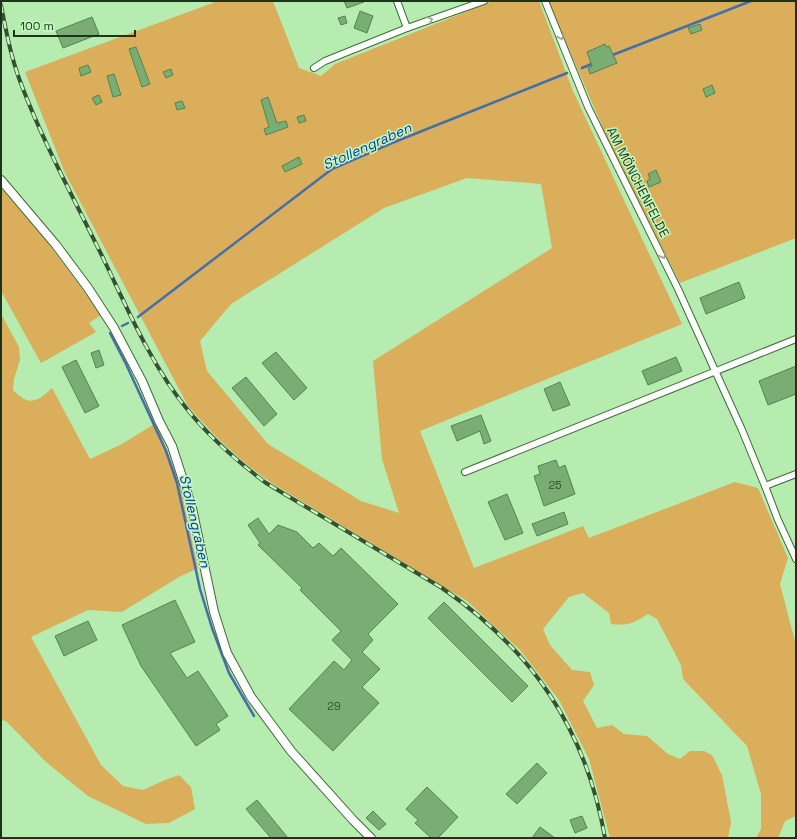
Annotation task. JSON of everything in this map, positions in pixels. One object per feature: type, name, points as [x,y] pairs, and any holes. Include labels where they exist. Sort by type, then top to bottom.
[{"type":"street","points":[[397,1],[407,28]]},
{"type":"street","points":[[314,68],[325,61],[407,28],[484,1]]},
{"type":"street","name":"AM MÖNCHENFELDE","points":[[545,1],[591,113],[647,224],[698,332],[742,430],[778,520],[796,559]]},
{"type":"street","points":[[1,180],[56,245],[88,288],[114,328],[142,380],[159,421],[172,446],[192,508],[214,612],[228,653],[251,697],[291,751],[371,838]]},
{"type":"street","points":[[465,472],[796,339]]},
{"type":"street","points":[[765,486],[796,474]]},
{"type":"shaded area","points":[[218,1],[273,1],[299,68],[321,76],[335,64],[493,1],[539,1],[573,91],[682,324],[420,431],[474,568],[583,526],[589,538],[735,482],[758,488],[788,558],[780,584],[796,645],[796,816],[785,821],[778,838],[756,838],[761,829],[761,794],[747,746],[683,679],[681,665],[657,619],[648,614],[631,623],[622,625],[611,624],[609,613],[583,593],[569,597],[543,629],[550,645],[572,670],[590,672],[594,685],[583,701],[597,728],[612,725],[624,734],[647,736],[668,754],[680,759],[690,751],[704,751],[712,755],[722,775],[731,822],[728,838],[610,838],[589,759],[559,700],[520,650],[467,601],[270,482],[227,447],[188,406],[65,173],[25,72]],"holes":[[[467,178],[541,184],[552,248],[373,361],[382,459],[399,513],[361,501],[268,444],[207,371],[200,341],[231,304],[384,208]]]},
{"type":"shaded area","points":[[548,1],[796,1],[796,238],[680,283],[610,144]]},
{"type":"shaded area","points":[[1,188],[40,234],[101,315],[89,323],[96,332],[41,363],[1,291]]},
{"type":"shaded area","points":[[1,314],[19,347],[20,360],[14,379],[13,390],[18,395],[23,399],[32,401],[42,397],[52,388],[90,459],[122,444],[156,423],[179,480],[198,568],[179,577],[122,612],[88,610],[31,637],[101,765],[123,786],[143,790],[179,775],[191,787],[195,809],[169,823],[146,824],[88,796],[46,762],[6,721],[1,720]]},
{"type":"building","points":[[344,1],[364,1],[364,2],[347,8]]},
{"type":"building","points":[[360,11],[373,16],[367,33],[354,28]]},
{"type":"building","points":[[345,16],[347,23],[341,25],[338,18]]},
{"type":"building","points":[[92,17],[99,34],[63,48],[56,31]]},
{"type":"building","points":[[700,24],[702,30],[691,34],[688,28]]},
{"type":"building","points":[[605,44],[606,47],[609,46],[617,63],[590,74],[588,68],[592,66],[587,52]]},
{"type":"building","points":[[136,47],[150,84],[142,87],[129,49]]},
{"type":"building","points":[[88,65],[91,72],[81,76],[79,68]]},
{"type":"building","points":[[171,69],[173,75],[166,78],[163,72]]},
{"type":"building","points":[[114,74],[121,95],[113,97],[107,76]]},
{"type":"building","points":[[712,85],[715,93],[706,97],[703,89]]},
{"type":"building","points":[[99,95],[102,102],[96,105],[92,98]]},
{"type":"building","points":[[268,97],[277,123],[286,121],[288,127],[266,135],[264,129],[269,127],[261,100]]},
{"type":"building","points":[[182,101],[185,108],[177,110],[175,103]]},
{"type":"building","points":[[304,115],[306,121],[299,123],[297,117]]},
{"type":"building","points":[[299,157],[302,164],[285,172],[282,166]]},
{"type":"building","points":[[656,170],[661,182],[649,187],[647,181],[650,179],[648,174]]},
{"type":"building","points":[[739,282],[745,298],[706,314],[700,298]]},
{"type":"building","points":[[99,350],[104,365],[96,368],[91,353]]},
{"type":"building","points":[[276,352],[307,388],[294,400],[262,363]]},
{"type":"building","points":[[676,357],[682,371],[648,385],[642,371]]},
{"type":"building","points":[[76,360],[99,406],[85,413],[62,367]]},
{"type":"building","points":[[796,366],[796,394],[768,405],[759,381]]},
{"type":"building","points":[[246,377],[277,414],[264,426],[232,388]]},
{"type":"building","points":[[560,382],[570,405],[553,411],[544,389]]},
{"type":"building","points":[[481,415],[491,441],[484,444],[480,431],[457,441],[451,426]]},
{"type":"building","points":[[556,460],[559,468],[565,465],[575,494],[544,506],[534,476],[540,474],[538,466]]},
{"type":"building","points":[[507,494],[523,533],[505,540],[488,502]]},
{"type":"building","points":[[564,512],[568,524],[537,536],[532,524]]},
{"type":"building","points":[[258,518],[269,534],[278,525],[297,532],[313,548],[319,543],[333,556],[341,548],[398,604],[368,634],[373,640],[362,652],[380,669],[362,687],[379,703],[333,751],[289,709],[334,661],[344,670],[352,660],[332,640],[341,631],[300,590],[302,588],[258,545],[260,543],[248,525]]},
{"type":"building","points":[[175,600],[195,642],[170,653],[187,678],[198,671],[228,716],[216,724],[220,730],[196,746],[141,666],[122,625]]},
{"type":"building","points":[[444,602],[528,686],[512,702],[428,618]]},
{"type":"building","points":[[88,621],[97,640],[64,656],[55,636]]},
{"type":"building","points":[[537,763],[547,773],[517,804],[506,794]]},
{"type":"building","points":[[427,787],[458,817],[438,838],[431,838],[415,823],[418,820],[406,809]]},
{"type":"building","points":[[257,800],[288,838],[271,838],[246,809]]},
{"type":"building","points":[[373,811],[386,824],[379,830],[366,818]]},
{"type":"building","points":[[582,816],[587,828],[575,833],[570,820]]},
{"type":"building","points":[[540,827],[555,838],[532,838]]},
{"type":"waterway","name":"Stollengraben","points":[[610,56],[751,1]]},
{"type":"waterway","name":"Stollengraben","points":[[582,68],[594,63]]},
{"type":"waterway","name":"Stollengraben","points":[[138,317],[332,169],[392,143],[567,73]]},
{"type":"waterway","name":"Stollengraben","points":[[122,326],[128,323]]},
{"type":"waterway","name":"Stollengraben","points":[[110,333],[166,451],[177,483],[200,589],[212,628],[229,673],[254,716]]},
{"type":"railway","points":[[1,5],[9,44],[17,72],[39,127],[132,319],[152,357],[174,392],[196,420],[214,439],[234,458],[266,483],[442,588],[474,612],[503,638],[528,666],[550,695],[569,727],[584,762],[596,799],[605,838]]}]
